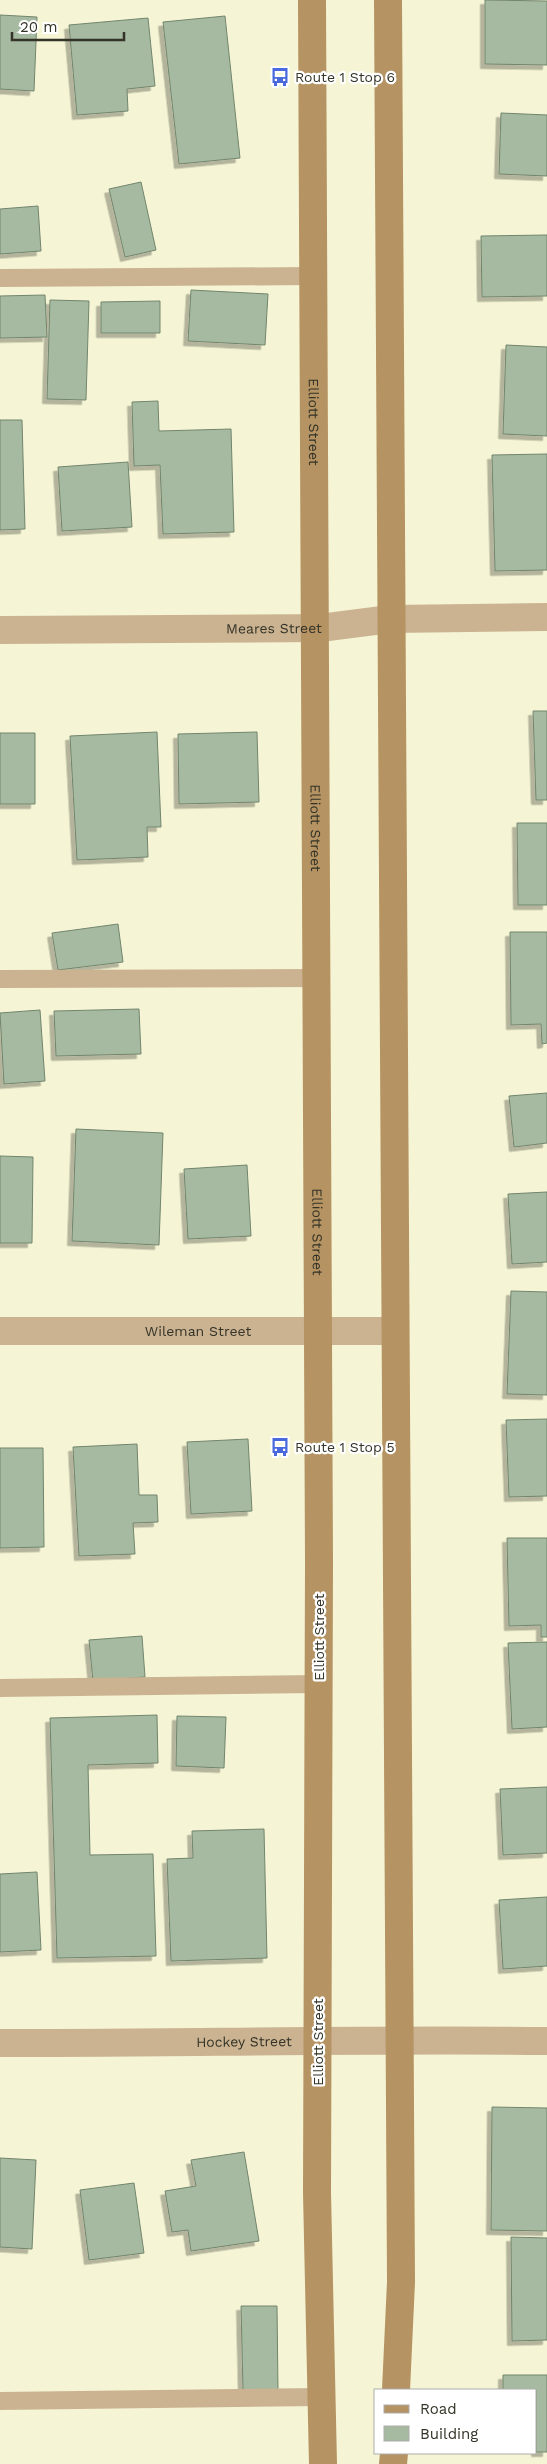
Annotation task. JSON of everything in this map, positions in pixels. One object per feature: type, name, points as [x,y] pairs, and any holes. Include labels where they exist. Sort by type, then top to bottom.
[{"type":"main road","name":"Elliott Street","points":[[312,0],[318,1330],[317,2193],[323,2464]]},
{"type":"main road","points":[[388,0],[390,619],[401,2282],[396,2389]]},
{"type":"street","name":"Meares Street","points":[[0,630],[315,628],[390,619],[547,617]]},
{"type":"street","name":"Wileman Street","points":[[0,1331],[395,1331]]},
{"type":"street","name":"Hockey Street","points":[[0,2043],[399,2040],[547,2041]]},
{"type":"lane","points":[[0,278],[313,276]]},
{"type":"lane","points":[[0,979],[316,978]]},
{"type":"lane","points":[[0,1688],[318,1684]]},
{"type":"lane","points":[[0,2401],[322,2397]]},
{"type":"building","points":[[485,0],[547,1],[547,65],[485,64]]},
{"type":"building","points":[[0,15],[37,17],[34,91],[0,89]]},
{"type":"building","points":[[225,16],[240,158],[179,164],[163,22]]},
{"type":"building","points":[[148,18],[155,86],[127,89],[128,111],[77,115],[69,25]]},
{"type":"building","points":[[501,113],[547,115],[547,176],[499,174]]},
{"type":"building","points":[[141,182],[156,250],[125,257],[109,189]]},
{"type":"building","points":[[38,206],[41,251],[0,254],[0,209]]},
{"type":"building","points":[[547,235],[547,296],[482,297],[481,236]]},
{"type":"building","points":[[191,290],[268,294],[265,345],[188,341]]},
{"type":"building","points":[[45,295],[47,337],[0,338],[0,296]]},
{"type":"building","points":[[50,300],[89,301],[86,400],[47,399]]},
{"type":"building","points":[[160,301],[160,333],[101,333],[101,302]]},
{"type":"building","points":[[506,345],[547,347],[547,436],[503,434]]},
{"type":"building","points":[[158,401],[159,431],[231,429],[234,532],[163,534],[160,465],[134,466],[132,402]]},
{"type":"building","points":[[0,420],[22,420],[25,529],[0,530]]},
{"type":"building","points":[[547,454],[547,570],[495,571],[492,455]]},
{"type":"building","points":[[128,462],[132,527],[62,531],[58,467]]},
{"type":"building","points":[[533,711],[547,711],[547,800],[536,800]]},
{"type":"building","points":[[157,732],[161,827],[147,827],[148,857],[77,860],[70,736]]},
{"type":"building","points":[[257,732],[259,802],[179,804],[178,734]]},
{"type":"building","points":[[0,733],[35,733],[35,804],[0,804]]},
{"type":"building","points":[[517,823],[547,823],[547,905],[518,905]]},
{"type":"building","points":[[118,924],[123,962],[58,970],[52,933]]},
{"type":"building","points":[[510,932],[547,932],[547,1043],[542,1044],[541,1024],[511,1025]]},
{"type":"building","points":[[139,1009],[141,1054],[56,1056],[54,1011]]},
{"type":"building","points":[[40,1010],[45,1081],[4,1084],[0,1013]]},
{"type":"building","points":[[547,1093],[547,1143],[514,1147],[509,1096]]},
{"type":"building","points":[[76,1129],[163,1133],[159,1245],[72,1241]]},
{"type":"building","points":[[0,1156],[33,1157],[32,1243],[0,1243]]},
{"type":"building","points":[[247,1165],[251,1236],[188,1239],[184,1169]]},
{"type":"building","points":[[547,1192],[547,1262],[512,1264],[508,1194]]},
{"type":"building","points":[[511,1291],[547,1292],[547,1395],[507,1394]]},
{"type":"building","points":[[547,1419],[547,1496],[509,1497],[506,1420]]},
{"type":"building","points":[[248,1439],[252,1511],[191,1514],[187,1442]]},
{"type":"building","points":[[137,1444],[139,1495],[157,1495],[158,1522],[133,1523],[135,1554],[79,1556],[73,1447]]},
{"type":"building","points":[[0,1448],[43,1448],[44,1547],[0,1548]]},
{"type":"building","points":[[507,1538],[547,1538],[547,1637],[541,1637],[541,1625],[509,1626]]},
{"type":"building","points":[[142,1636],[145,1677],[93,1681],[89,1640]]},
{"type":"building","points":[[547,1642],[547,1727],[512,1729],[508,1643]]},
{"type":"building","points":[[157,1715],[158,1763],[88,1765],[90,1855],[153,1854],[156,1956],[57,1958],[50,1718]]},
{"type":"building","points":[[177,1716],[226,1717],[224,1768],[176,1766]]},
{"type":"building","points":[[547,1787],[547,1853],[503,1855],[500,1789]]},
{"type":"building","points":[[264,1829],[267,1958],[171,1961],[167,1859],[193,1858],[192,1831]]},
{"type":"building","points":[[37,1872],[41,1950],[0,1952],[0,1874]]},
{"type":"building","points":[[547,1897],[547,1966],[503,1969],[499,1900]]},
{"type":"building","points":[[492,2107],[547,2108],[547,2231],[491,2230]]},
{"type":"building","points":[[244,2152],[259,2241],[191,2251],[188,2230],[172,2232],[165,2191],[196,2186],[191,2160]]},
{"type":"building","points":[[0,2158],[36,2160],[32,2249],[0,2247]]},
{"type":"building","points":[[134,2183],[144,2253],[89,2260],[80,2190]]},
{"type":"building","points":[[511,2237],[547,2238],[547,2340],[512,2341]]},
{"type":"building","points":[[241,2306],[277,2306],[278,2390],[243,2390]]},
{"type":"building","points":[[503,2375],[547,2375],[547,2452],[537,2452],[537,2389],[503,2389]]},
{"type":"place","name":"Route 1 Stop 6","points":[[280,77]]},
{"type":"place","name":"Route 1 Stop 5","points":[[280,1447]]}]
